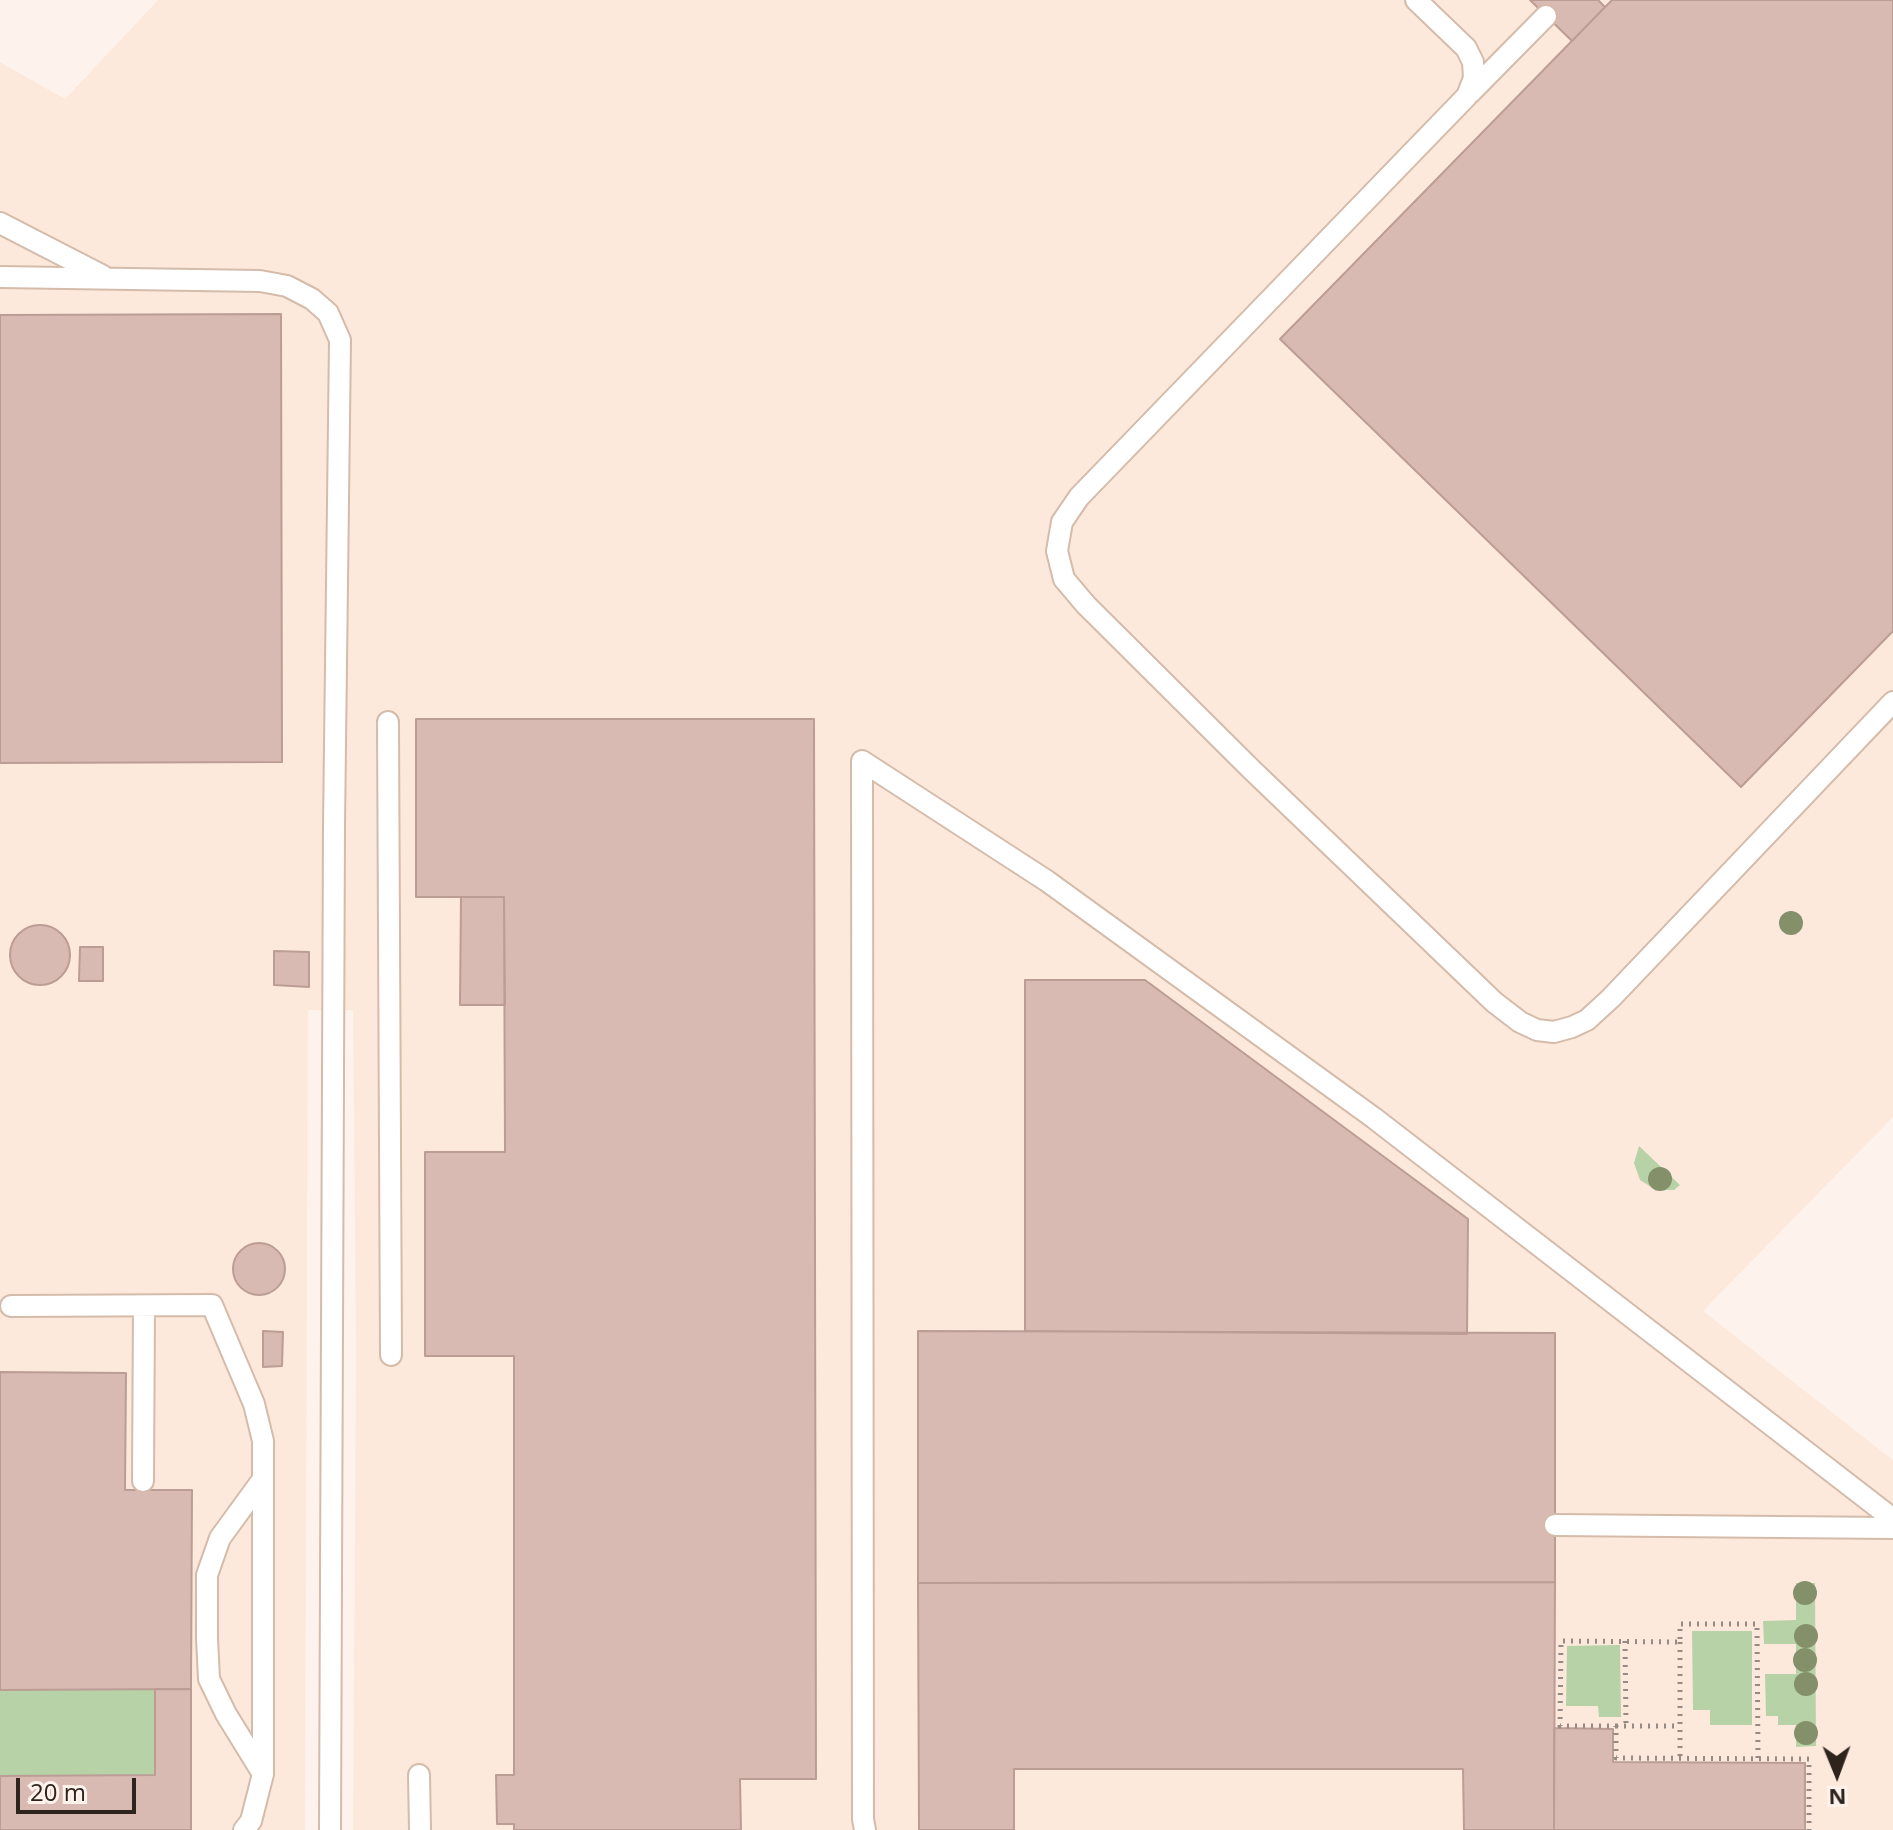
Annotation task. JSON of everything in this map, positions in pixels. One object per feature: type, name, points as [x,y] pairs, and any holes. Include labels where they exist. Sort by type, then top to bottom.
[{"type":"lane","points":[[1416,0],[1466,48],[1473,62],[1474,78],[1467,96]]},
{"type":"lane","points":[[1546,16],[1079,497],[1062,522],[1057,551],[1064,579],[1086,605],[1253,771],[1494,1002],[1520,1022],[1537,1030],[1554,1032],[1572,1027],[1587,1020],[1611,998],[1893,702]]},
{"type":"lane","points":[[0,223],[106,278]]},
{"type":"lane","points":[[0,277],[260,281],[287,286],[312,299],[328,313],[340,340],[334,826],[330,1830]]},
{"type":"lane","points":[[388,722],[391,1355]]},
{"type":"lane","points":[[865,1830],[862,761],[1047,881],[1374,1118],[1893,1519]]},
{"type":"lane","points":[[11,1306],[212,1305],[254,1404],[263,1441],[263,1774],[251,1821],[244,1830]]},
{"type":"lane","points":[[143,1481],[144,1306]]},
{"type":"lane","points":[[263,1479],[220,1538],[207,1575],[209,1679],[226,1714],[263,1774]]},
{"type":"lane","points":[[1555,1525],[1893,1528]]},
{"type":"lane","points":[[419,1775],[420,1830]]},
{"type":"path","points":[[1680,1758],[1680,1624],[1757,1624],[1758,1758]]},
{"type":"path","points":[[1680,1642],[1561,1641],[1560,1726],[1680,1726]]},
{"type":"path","points":[[1625,1641],[1626,1726]]},
{"type":"path","points":[[1616,1726],[1616,1758],[1809,1759],[1809,1830]]},
{"type":"shaded area","points":[[158,0],[1893,0],[1893,1117],[1703,1311],[1893,1460],[1893,1830],[353,1830],[356,1355],[353,1010],[308,1010],[305,1830],[0,1830],[0,62],[65,99]]},
{"type":"green space","points":[[1639,1146],[1680,1185],[1674,1190],[1656,1190],[1640,1180],[1634,1163]]},
{"type":"green space","points":[[1796,1583],[1815,1583],[1816,1746],[1796,1747],[1796,1725],[1778,1725],[1778,1716],[1766,1716],[1765,1674],[1796,1674],[1796,1644],[1764,1644],[1763,1621],[1796,1620]]},
{"type":"green space","points":[[1692,1631],[1752,1631],[1752,1725],[1710,1725],[1710,1710],[1693,1710]]},
{"type":"green space","points":[[1620,1645],[1621,1717],[1599,1717],[1598,1706],[1566,1706],[1567,1646]]},
{"type":"green space","points":[[155,1689],[155,1775],[0,1776],[0,1690]]},
{"type":"building","points":[[1530,0],[1598,0],[1605,7],[1572,41]]},
{"type":"building","points":[[1612,0],[1893,0],[1893,631],[1741,787],[1280,339]]},
{"type":"building","points":[[281,314],[282,762],[0,763],[0,315]]},
{"type":"building","points":[[416,719],[814,719],[816,1779],[740,1779],[741,1830],[514,1830],[514,1824],[497,1824],[496,1775],[514,1775],[514,1356],[425,1356],[425,1152],[505,1152],[504,897],[416,897]]},
{"type":"building","points":[[461,897],[504,897],[505,1005],[460,1005]]},
{"type":"building","points":[[40,925],[61,934],[70,955],[61,976],[40,985],[19,976],[10,955],[19,934]]},
{"type":"building","points":[[80,947],[103,947],[103,981],[79,981]]},
{"type":"building","points":[[274,951],[309,952],[309,987],[274,985]]},
{"type":"building","points":[[1025,980],[1145,980],[1468,1219],[1467,1334],[1025,1331]]},
{"type":"building","points":[[259,1243],[277,1251],[285,1269],[277,1287],[259,1295],[241,1287],[233,1269],[241,1251]]},
{"type":"building","points":[[263,1331],[283,1332],[282,1366],[263,1367]]},
{"type":"building","points":[[918,1331],[1555,1333],[1555,1582],[918,1583]]},
{"type":"building","points":[[0,1372],[126,1373],[125,1490],[192,1490],[191,1689],[0,1690]]},
{"type":"building","points":[[1555,1582],[1554,1830],[1464,1830],[1463,1769],[1014,1769],[1014,1830],[919,1830],[918,1583]]},
{"type":"building","points":[[155,1689],[191,1689],[191,1830],[0,1830],[0,1776],[155,1775]]},
{"type":"building","points":[[1554,1728],[1613,1729],[1613,1762],[1805,1763],[1805,1830],[1554,1830]]}]
